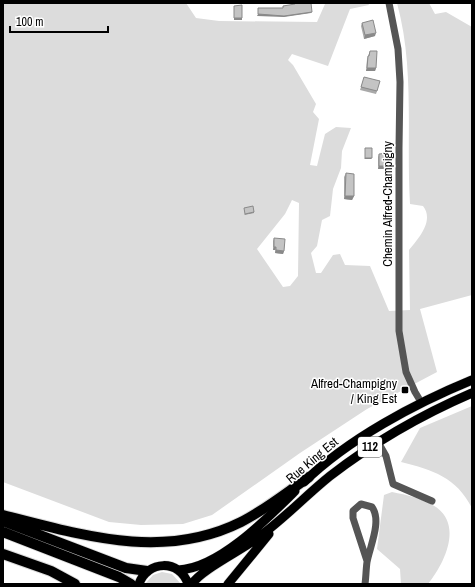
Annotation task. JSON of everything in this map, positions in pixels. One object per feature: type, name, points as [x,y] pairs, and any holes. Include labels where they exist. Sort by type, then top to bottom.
[{"type":"highway","points":[[3,515],[65,531],[112,540],[148,543],[174,542],[206,536],[240,523],[309,477]]},
{"type":"highway","points":[[3,521],[129,569],[147,571]]},
{"type":"highway","points":[[3,532],[119,576],[131,584]]},
{"type":"highway","points":[[3,554],[51,571],[76,584]]},
{"type":"main road","name":"Rue King Est","points":[[178,570],[200,566],[238,542],[270,516],[309,477],[369,433],[422,402],[472,380]]},
{"type":"main road","name":"Rue King Est","points":[[192,584],[200,575],[242,549],[277,524],[330,476],[378,442],[419,418],[472,393]]},
{"type":"main road","points":[[228,584],[277,524]]},
{"type":"main road","name":"112","points":[[147,571],[162,565],[171,566],[178,570]]},
{"type":"main road","points":[[178,570],[188,584]]},
{"type":"main road","points":[[138,584],[147,571]]},
{"type":"street","name":"Chemin Alfred-Champigny","points":[[389,3],[398,49],[400,82],[400,340],[407,375],[422,402]]},
{"type":"street","points":[[378,442],[386,456],[393,484],[432,501]]},
{"type":"street","points":[[365,584],[367,561],[374,531],[375,512],[372,507],[361,504],[353,511],[353,518],[367,561]]},
{"type":"shaded area","points":[[3,3],[186,3],[196,18],[219,21],[317,22],[325,4],[368,3],[369,5],[350,9],[328,66],[292,54],[288,60],[293,65],[316,104],[313,112],[319,119],[310,165],[317,166],[325,134],[336,127],[351,128],[342,151],[341,168],[333,189],[330,216],[322,220],[317,246],[311,253],[316,273],[321,273],[333,255],[340,254],[345,265],[370,266],[389,311],[410,310],[409,250],[424,230],[427,218],[423,206],[410,204],[408,78],[403,28],[397,3],[429,3],[435,14],[446,12],[472,27],[472,295],[420,309],[437,372],[367,409],[300,453],[212,515],[183,524],[141,525],[109,522],[3,482]],"holes":[[[292,200],[299,203],[298,276],[290,286],[283,287],[257,249],[285,214]]]},
{"type":"shaded area","points":[[472,406],[472,508],[466,497],[459,489],[442,476],[423,468],[401,462],[420,428]]},
{"type":"shaded area","points":[[392,492],[414,497],[431,504],[444,515],[448,524],[450,534],[445,556],[428,584],[401,584],[400,569],[377,549],[384,495]]},
{"type":"shaded area","points":[[162,572],[172,574],[181,584],[145,584],[153,575]]},
{"type":"building","points":[[295,3],[311,3],[312,12],[284,16],[258,14],[258,8],[283,8],[283,6]]},
{"type":"building","points":[[242,5],[242,18],[234,18],[234,6]]},
{"type":"building","points":[[373,20],[376,33],[365,35],[362,23]]},
{"type":"building","points":[[370,51],[377,51],[376,68],[367,68]]},
{"type":"building","points":[[364,77],[380,81],[377,91],[361,87]]},
{"type":"building","points":[[365,148],[372,148],[372,158],[365,158]]},
{"type":"building","points":[[390,153],[390,166],[379,166],[379,154]]},
{"type":"building","points":[[346,173],[354,174],[354,196],[345,196]]},
{"type":"building","points":[[253,206],[254,212],[245,214],[244,208]]},
{"type":"building","points":[[274,238],[285,239],[284,251],[276,250],[276,247],[274,247]]},
{"type":"place","name":"Alfred-Champigny / King Est","points":[[405,390]]}]
